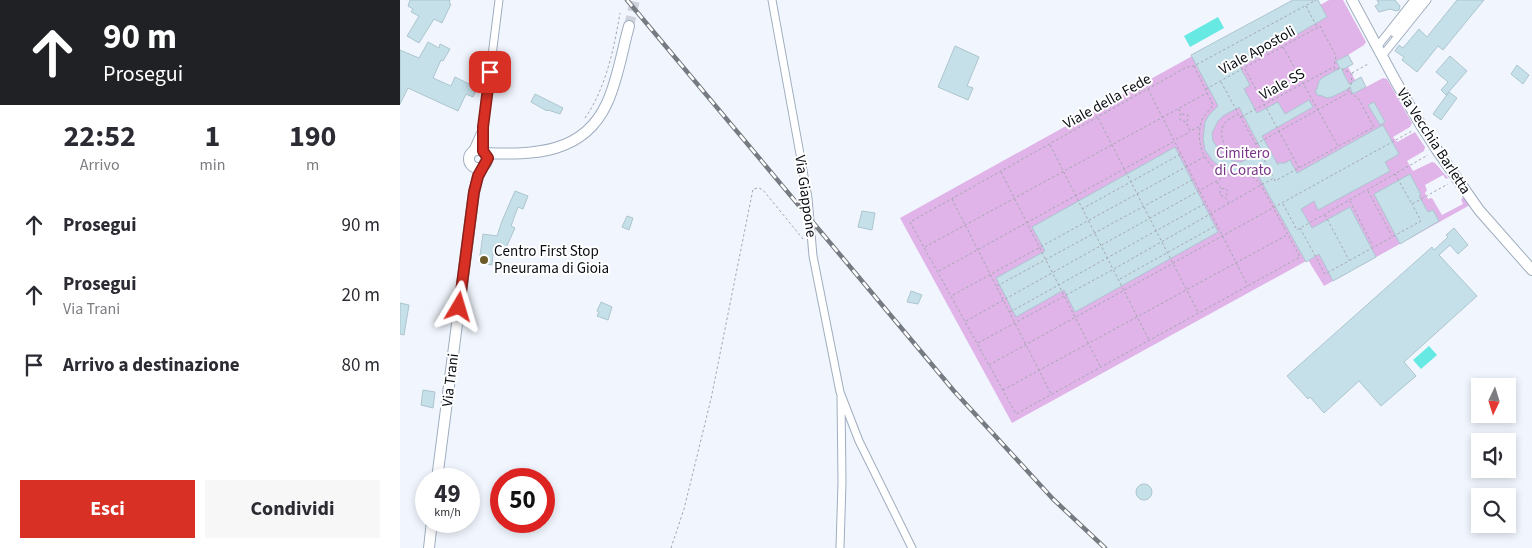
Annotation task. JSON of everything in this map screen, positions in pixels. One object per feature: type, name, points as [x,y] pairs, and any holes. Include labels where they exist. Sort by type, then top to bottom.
[{"type":"main road","name":"Via Vecchia Barletta","points":[[1352,0],[1421,126],[1479,210],[1532,270]]},
{"type":"main road","points":[[474,192],[469,158],[472,152],[477,150],[506,154],[550,149],[564,146],[590,129],[607,103],[629,26]]},
{"type":"main road","points":[[474,192],[478,176],[488,158],[484,152]]},
{"type":"main road","points":[[470,163],[475,167],[485,165],[506,154]]},
{"type":"main road","name":"Via Trani","points":[[439,468],[474,192]]},
{"type":"main road","points":[[429,548],[431,533]]},
{"type":"street","points":[[484,152],[483,127],[499,0]]},
{"type":"street","name":"Via Giappone","points":[[772,0],[808,198],[813,256],[840,392]]},
{"type":"street","points":[[1379,51],[1414,0]]},
{"type":"street","points":[[1379,51],[1420,0]]},
{"type":"street","points":[[1379,51],[1427,0]]},
{"type":"street","points":[[472,152],[483,127]]},
{"type":"street","points":[[840,392],[842,482],[840,548]]},
{"type":"street","points":[[840,392],[859,441],[912,548]]},
{"type":"path","name":"Viale della Fede","points":[[925,247],[910,222],[1187,67],[1194,66],[1316,0]]},
{"type":"path","points":[[1306,6],[1318,28],[1320,26],[1336,56],[1335,70],[1340,68],[1352,73]]},
{"type":"path","points":[[585,119],[604,80],[620,13]]},
{"type":"path","name":"Viale Apostoli","points":[[1206,89],[1318,28]]},
{"type":"path","points":[[1283,47],[1338,146]]},
{"type":"path","points":[[1352,73],[1368,64]]},
{"type":"path","points":[[1194,66],[1206,89],[1213,105],[1203,118],[1199,130],[1204,156],[1221,173],[1250,175],[1255,178],[1261,185],[1300,257],[1016,414],[925,247],[1207,92]]},
{"type":"path","points":[[1244,68],[1299,168]]},
{"type":"path","name":"Viale SS","points":[[1240,118],[1334,68]]},
{"type":"path","points":[[1349,92],[1347,89],[1352,87],[1352,73]]},
{"type":"path","points":[[1221,81],[1275,181],[1374,127],[1358,98],[1349,92]]},
{"type":"path","points":[[1148,89],[1248,286]]},
{"type":"path","points":[[1255,144],[1349,92]]},
{"type":"path","points":[[1178,108],[1182,114],[1187,114],[1186,122],[1190,132]]},
{"type":"path","points":[[1182,114],[1180,115],[1180,120],[1186,122]]},
{"type":"path","points":[[1239,114],[1226,121],[1223,126],[1221,134],[1224,142],[1230,152],[1239,156],[1249,154],[1257,149]]},
{"type":"path","points":[[1098,117],[1198,314]]},
{"type":"path","points":[[938,271],[1201,126]]},
{"type":"path","points":[[989,365],[1421,126]]},
{"type":"path","points":[[1049,145],[1102,245],[1149,341]]},
{"type":"path","points":[[1282,203],[1297,230],[1438,150]]},
{"type":"path","points":[[1082,209],[1181,153]]},
{"type":"path","points":[[952,296],[1204,156]]},
{"type":"path","points":[[1000,171],[1101,367]]},
{"type":"path","points":[[966,321],[1229,174]]},
{"type":"path","points":[[1300,228],[1325,274],[1421,221],[1395,174]]},
{"type":"path","points":[[977,343],[1114,269],[1274,178]]},
{"type":"path","points":[[1412,204],[1457,178]]},
{"type":"path","points":[[997,286],[1194,179]]},
{"type":"path","points":[[1217,182],[1221,189],[1220,195],[1225,197],[1229,203]]},
{"type":"path","points":[[672,548],[712,399],[753,189],[759,188],[764,190],[804,240]]},
{"type":"path","points":[[1221,189],[1225,188],[1228,191],[1225,197]]},
{"type":"path","points":[[1368,190],[1393,236]]},
{"type":"path","points":[[952,198],[1051,394]]},
{"type":"path","points":[[1349,200],[1374,247]]},
{"type":"path","points":[[1010,312],[1206,203]]},
{"type":"path","points":[[1324,214],[1349,261]]},
{"type":"path","points":[[1119,279],[1218,225]]},
{"type":"path","points":[[1003,390],[1288,234]]},
{"type":"green space","name":"Cimitero di Corato","points":[[1293,0],[1317,0],[1320,5],[1329,0],[1343,0],[1366,42],[1348,55],[1353,63],[1348,67],[1355,80],[1361,77],[1366,87],[1383,78],[1387,79],[1412,123],[1410,127],[1393,137],[1397,142],[1415,132],[1425,147],[1424,151],[1407,161],[1413,171],[1432,162],[1448,178],[1446,179],[1443,175],[1425,185],[1427,190],[1425,193],[1428,199],[1432,198],[1442,215],[1463,204],[1461,199],[1464,197],[1470,205],[1324,286],[1308,260],[1012,423],[900,218]]},
{"type":"shaded area","points":[[1218,17],[1224,28],[1190,47],[1184,36]]},
{"type":"shaded area","points":[[1429,346],[1437,355],[1421,369],[1413,360]]},
{"type":"building","points":[[410,0],[450,0],[449,3],[451,4],[442,23],[434,19],[419,43],[407,36],[419,16],[411,12],[413,9],[408,6]]},
{"type":"building","points":[[1293,0],[1318,0],[1327,17],[1240,67],[1250,85],[1244,89],[1257,113],[1278,102],[1285,114],[1309,100],[1313,107],[1262,136],[1278,165],[1278,163],[1285,163],[1290,160],[1297,173],[1383,125],[1399,154],[1385,162],[1390,171],[1318,210],[1314,201],[1301,209],[1312,228],[1350,207],[1376,257],[1333,281],[1319,254],[1306,262],[1255,170],[1236,173],[1222,168],[1213,161],[1205,150],[1203,139],[1205,122],[1218,106],[1191,55]],"holes":[[[1239,107],[1263,153],[1241,162],[1233,161],[1223,156],[1213,141],[1212,133],[1218,121]]]},
{"type":"building","points":[[1377,0],[1395,0],[1400,6],[1399,10],[1390,9],[1379,12],[1375,6],[1379,4]]},
{"type":"building","points":[[1457,0],[1484,0],[1443,50],[1438,46],[1417,72],[1402,60],[1404,57],[1395,51],[1399,45],[1403,48],[1419,29],[1427,37]]},
{"type":"building","points":[[428,42],[439,48],[440,44],[450,49],[443,61],[441,60],[433,78],[451,86],[455,77],[477,88],[473,97],[466,94],[458,111],[408,88],[400,104],[400,50],[419,58]]},
{"type":"building","points":[[955,46],[979,57],[967,86],[973,88],[968,100],[938,87]]},
{"type":"building","points":[[1348,55],[1353,64],[1342,70],[1349,84],[1361,77],[1366,87],[1353,94],[1350,88],[1332,97],[1318,96],[1315,90],[1319,81],[1340,68],[1336,61]]},
{"type":"building","points":[[1450,56],[1467,71],[1446,95],[1441,90],[1448,82],[1436,72]]},
{"type":"building","points":[[1517,65],[1529,75],[1523,84],[1511,74]]},
{"type":"building","points":[[1449,92],[1457,98],[1441,120],[1433,114]]},
{"type":"building","points":[[535,94],[563,108],[560,114],[547,111],[531,102]]},
{"type":"building","points":[[1374,102],[1385,122],[1380,125],[1368,105]]},
{"type":"building","points":[[1175,147],[1218,232],[1075,312],[1064,290],[1016,317],[996,278],[1045,251],[1032,227]]},
{"type":"building","points":[[1410,174],[1428,212],[1433,210],[1439,221],[1400,244],[1374,194]]},
{"type":"building","points":[[515,191],[528,196],[523,209],[518,207],[511,226],[515,228],[505,250],[494,245],[492,265],[479,263],[483,234],[497,236]]},
{"type":"building","points":[[862,211],[875,213],[872,230],[858,227]]},
{"type":"building","points":[[627,216],[633,218],[629,230],[622,227]]},
{"type":"building","points":[[1454,228],[1468,245],[1458,254],[1450,245],[1439,255],[1477,296],[1404,362],[1416,376],[1381,406],[1359,381],[1324,413],[1287,376],[1432,247],[1434,250],[1448,237],[1446,235]]},
{"type":"building","points":[[911,291],[922,295],[918,304],[907,302]]},
{"type":"building","points":[[601,302],[612,307],[608,320],[597,316]]},
{"type":"building","points":[[400,303],[409,305],[404,335],[400,334]]},
{"type":"building","points":[[423,390],[435,392],[433,408],[421,405]]},
{"type":"building","points":[[1144,484],[1152,492],[1144,500],[1136,492]]},
{"type":"tunnel","points":[[629,26],[635,0]]},
{"type":"railway","points":[[627,0],[954,391],[1053,499],[1105,548]]},
{"type":"place","name":"Centro First Stop Pneurama di Gioia","points":[[484,260]]},
{"type":"route","points":[[459,307],[474,192],[478,176],[488,158],[483,151],[482,142],[490,72]]}]
